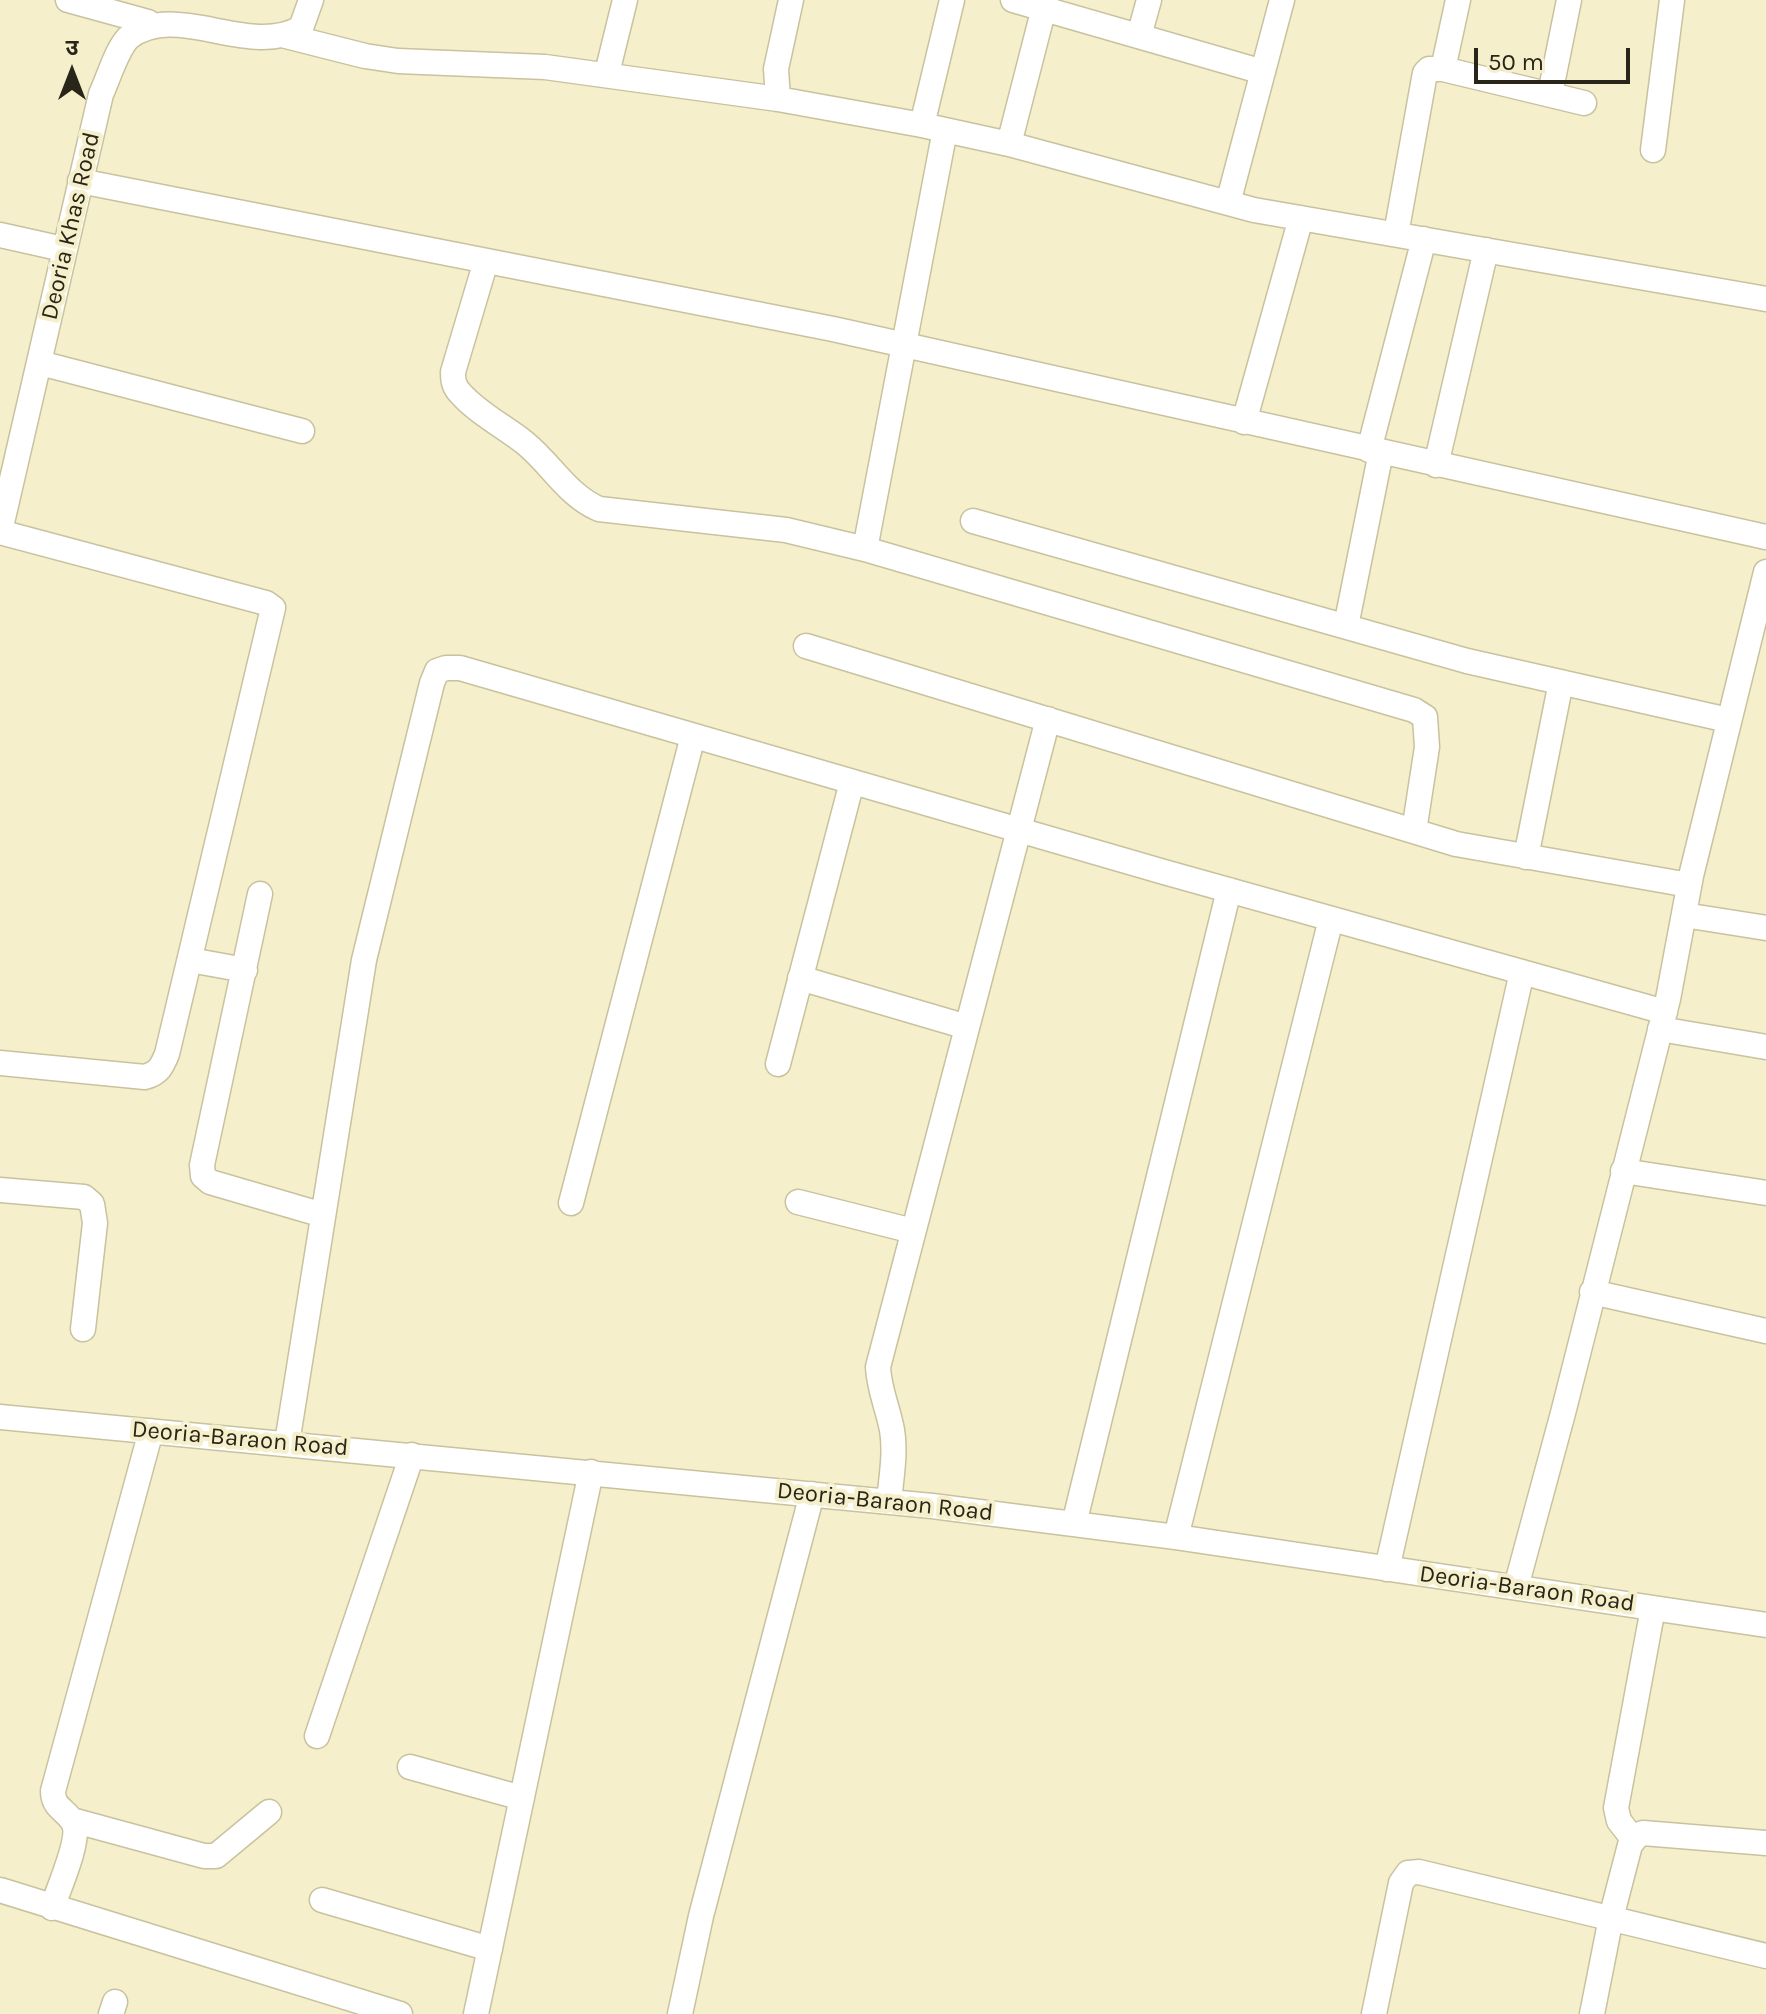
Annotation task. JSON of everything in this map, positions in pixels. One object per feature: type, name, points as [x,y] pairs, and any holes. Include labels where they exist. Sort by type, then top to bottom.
[{"type":"street","points":[[68,0],[148,22],[179,20],[265,37],[286,36],[398,61],[545,67],[607,73],[778,99],[1009,144],[1228,203],[1301,218],[1766,299]]},
{"type":"street","points":[[286,36],[301,28],[311,0]]},
{"type":"street","points":[[607,73],[625,0]]},
{"type":"street","points":[[778,99],[776,69],[791,0]]},
{"type":"street","points":[[865,549],[905,346],[952,0]]},
{"type":"street","points":[[1013,0],[1045,4],[1139,36],[1263,72]]},
{"type":"street","points":[[1139,36],[1149,0]]},
{"type":"street","points":[[1228,203],[1282,0]]},
{"type":"street","points":[[1443,69],[1458,0]]},
{"type":"street","points":[[1550,94],[1569,0]]},
{"type":"street","points":[[1653,150],[1672,0]]},
{"type":"street","points":[[1009,144],[1045,4]]},
{"type":"street","name":"Deoria Khas Road","points":[[0,532],[101,94],[126,40],[148,22]]},
{"type":"street","points":[[1396,234],[1425,73],[1434,67],[1584,103]]},
{"type":"street","points":[[80,181],[833,329],[1766,537]]},
{"type":"street","points":[[1244,422],[1301,218]]},
{"type":"street","points":[[0,235],[63,249]]},
{"type":"street","points":[[1346,626],[1375,451],[1424,239]]},
{"type":"street","points":[[1436,465],[1486,250]]},
{"type":"street","points":[[486,261],[453,372],[453,382],[469,403],[545,461],[574,495],[599,509],[786,530],[865,549],[1414,710],[1425,717],[1427,734],[1414,831]]},
{"type":"street","points":[[40,363],[302,431]]},
{"type":"street","points":[[973,521],[1467,661],[1728,720]]},
{"type":"street","points":[[0,532],[266,603],[273,608],[190,960],[161,1068],[154,1075],[145,1077],[0,1063]]},
{"type":"street","points":[[1516,1587],[1662,1020],[1689,885],[1728,720],[1756,656],[1766,572]]},
{"type":"street","points":[[806,646],[1456,844],[1689,885]]},
{"type":"street","points":[[287,1443],[364,960],[437,671],[446,668],[460,668],[1522,972],[1662,1020],[1766,1047]]},
{"type":"street","points":[[1526,857],[1561,682]]},
{"type":"street","points":[[889,1502],[892,1429],[879,1388],[878,1367],[1048,719]]},
{"type":"street","points":[[571,1203],[693,736]]},
{"type":"street","points":[[778,1064],[852,782]]},
{"type":"street","points":[[1074,1524],[1229,890]]},
{"type":"street","points":[[260,894],[202,1165],[203,1176],[210,1182],[323,1215]]},
{"type":"street","points":[[1684,915],[1766,928]]},
{"type":"street","points":[[1176,1537],[1331,919]]},
{"type":"street","points":[[190,960],[245,970]]},
{"type":"street","points":[[1387,1569],[1522,972]]},
{"type":"street","points":[[800,978],[967,1027]]},
{"type":"street","points":[[1623,1171],[1766,1193]]},
{"type":"street","points":[[0,1190],[84,1197],[92,1204],[95,1223],[83,1329]]},
{"type":"street","points":[[798,1202],[913,1231]]},
{"type":"street","points":[[1592,1292],[1766,1331]]},
{"type":"street","name":"Deoria-Baraon Road","points":[[0,1417],[889,1502],[1176,1537],[1766,1625]]},
{"type":"street","points":[[151,1431],[53,1791],[55,1804],[72,1820],[204,1856],[216,1856],[269,1812]]},
{"type":"street","points":[[317,1736],[412,1455]]},
{"type":"street","points":[[476,2014],[591,1472]]},
{"type":"street","points":[[680,2014],[701,1916],[812,1494]]},
{"type":"street","points":[[1634,1840],[1619,1821],[1616,1808],[1653,1608]]},
{"type":"street","points":[[410,1767],[522,1798]]},
{"type":"street","points":[[52,1908],[75,1836],[72,1820]]},
{"type":"street","points":[[1592,2014],[1611,1918],[1630,1845],[1634,1840],[1643,1833],[1766,1843]]},
{"type":"street","points":[[1374,2014],[1401,1883],[1408,1873],[1419,1872],[1766,1956]]},
{"type":"street","points":[[0,1890],[400,2014]]},
{"type":"street","points":[[322,1900],[490,1949]]}]
